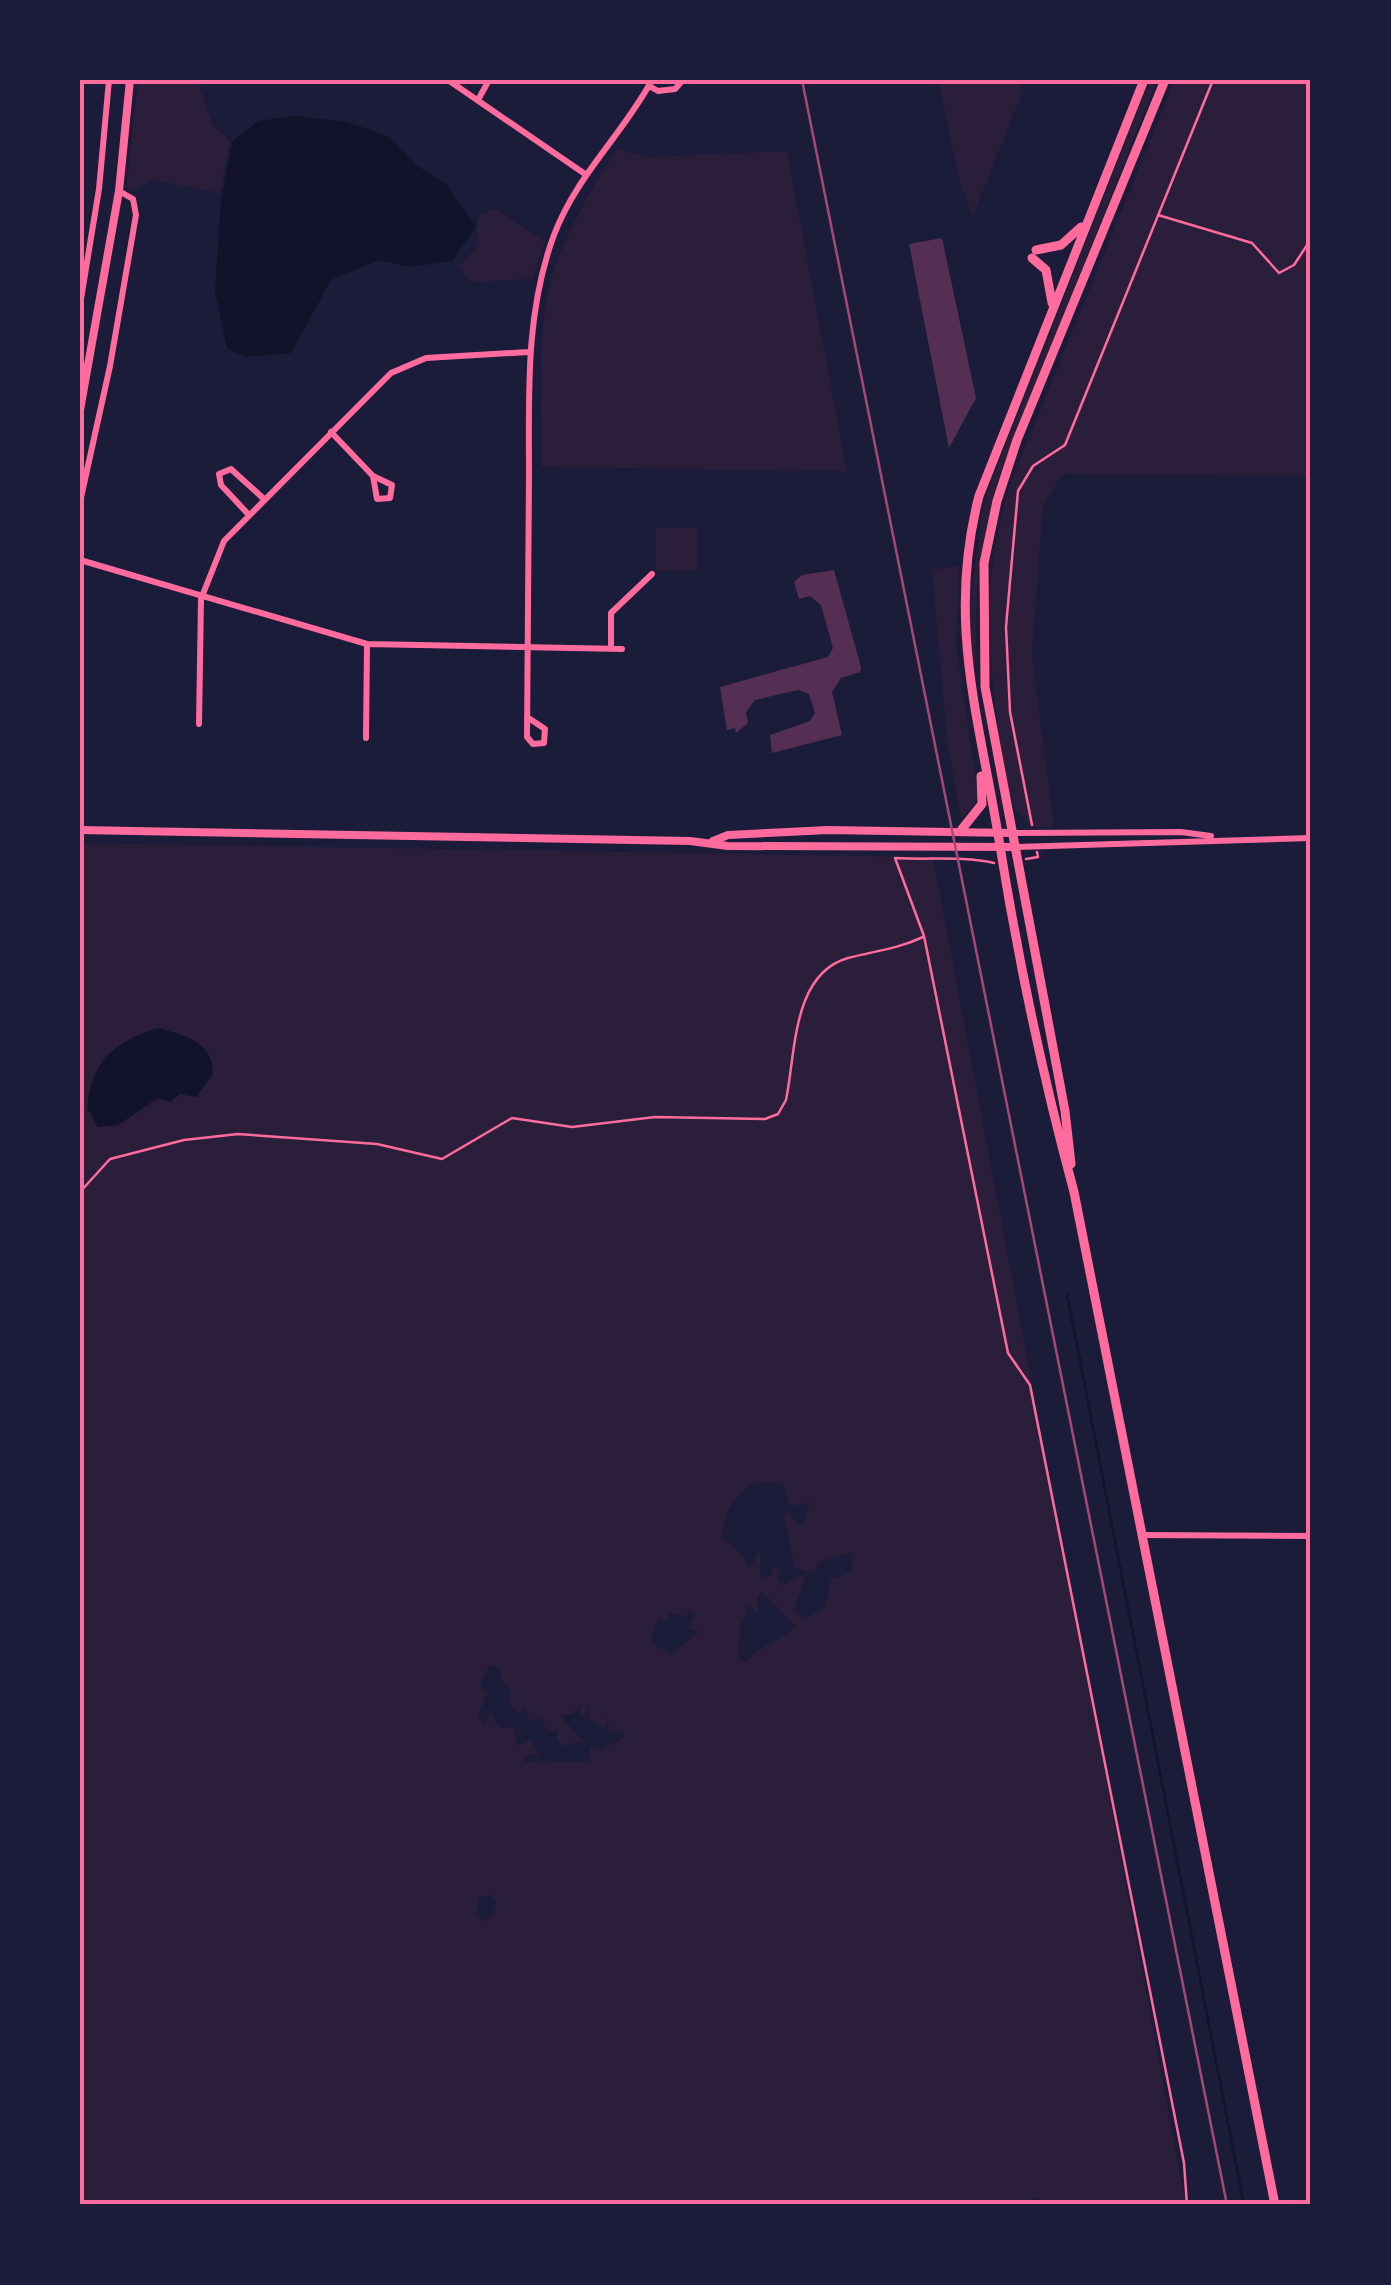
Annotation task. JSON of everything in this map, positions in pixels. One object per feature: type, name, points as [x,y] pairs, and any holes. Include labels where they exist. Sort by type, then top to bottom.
[{"type":"main road","points":[[1144,80],[1000,435],[971,528],[964,640],[978,734],[1052,1112],[1074,1192],[1274,2205]]},
{"type":"main road","points":[[1074,1192],[1065,1111],[984,686],[984,564],[1017,440],[1165,80]]},
{"type":"main road","points":[[1052,308],[1046,270],[1034,254],[1061,244],[1087,222]]},
{"type":"main road","points":[[962,830],[982,804],[978,734]]},
{"type":"street","points":[[80,305],[98,189],[109,80]]},
{"type":"street","points":[[80,410],[119,190],[130,80]]},
{"type":"street","points":[[448,80],[585,174]]},
{"type":"street","points":[[478,100],[489,80]]},
{"type":"street","points":[[527,717],[530,352],[544,264],[555,231],[585,174],[650,83],[658,91],[675,90],[683,80]]},
{"type":"street","points":[[80,502],[110,366],[136,216],[133,199],[119,190]]},
{"type":"street","points":[[199,724],[201,599],[224,541],[391,373],[426,358],[530,352]]},
{"type":"street","points":[[80,361],[88,368]]},
{"type":"street","points":[[330,432],[373,476]]},
{"type":"street","points":[[249,515],[221,484],[219,474],[231,469],[264,499]]},
{"type":"street","points":[[80,560],[201,599],[367,644],[622,649]]},
{"type":"street","points":[[611,649],[611,613],[652,574]]},
{"type":"street","points":[[366,738],[367,644]]},
{"type":"street","points":[[82,829],[713,841],[728,846],[1000,848],[1311,838]]},
{"type":"street","points":[[713,841],[728,836],[828,830],[1181,832],[1222,838]]},
{"type":"street","points":[[1142,1535],[1311,1536]]},
{"type":"path","points":[[1033,826],[1010,712],[1006,627],[1018,490],[1034,466],[1065,444],[1213,80]]},
{"type":"path","points":[[1158,215],[1252,243],[1279,273],[1294,264],[1311,240]]},
{"type":"path","points":[[990,863],[981,858],[938,862],[895,858],[924,936],[1008,1354],[1030,1385],[1184,2163],[1187,2205]]},
{"type":"path","points":[[80,1192],[110,1159],[184,1140],[238,1134],[377,1144],[442,1159],[512,1118],[572,1127],[614,1126],[655,1117],[765,1119],[778,1114],[786,1100],[807,993],[820,972],[844,959],[900,948],[924,936]]},
{"type":"shaded area","points":[[138,80],[197,80],[213,125],[230,141],[220,193],[153,180],[130,191],[127,184]]},
{"type":"shaded area","points":[[938,80],[1022,80],[1020,98],[973,216],[960,183]]},
{"type":"shaded area","points":[[1150,80],[1157,80],[995,488],[977,584],[975,672],[969,612],[984,500]]},
{"type":"shaded area","points":[[1175,80],[1311,80],[1311,476],[1062,474],[1043,507],[1032,655],[1054,827],[1040,827],[1020,815],[1005,772],[992,670],[989,608],[995,547],[1011,482]]},
{"type":"shaded area","points":[[294,116],[347,122],[388,136],[416,165],[446,184],[476,227],[452,261],[410,267],[379,260],[331,280],[291,353],[245,357],[227,348],[215,291],[221,200],[232,142],[258,121]]},
{"type":"shaded area","points":[[617,149],[649,157],[787,151],[847,471],[542,467],[541,369],[547,296],[573,225]]},
{"type":"shaded area","points":[[495,209],[545,241],[532,279],[471,282],[459,266],[476,248],[478,216]]},
{"type":"shaded area","points":[[656,528],[698,528],[697,571],[656,571]]},
{"type":"shaded area","points":[[959,566],[956,645],[978,794],[975,805],[961,818],[948,747],[932,570]]},
{"type":"shaded area","points":[[80,843],[933,857],[1186,2205],[1044,2205],[1036,2197],[1024,2205],[80,2205]],"holes":[[[105,1056],[213,1074],[196,1097],[180,1094],[150,1102],[91,1083]],[[759,1482],[782,1483],[791,1506],[810,1503],[799,1526],[789,1512],[783,1514],[795,1567],[814,1574],[818,1562],[852,1553],[852,1572],[831,1579],[825,1608],[805,1618],[794,1612],[806,1574],[782,1585],[777,1578],[783,1569],[774,1568],[770,1576],[760,1577],[760,1550],[751,1567],[747,1567],[745,1556],[722,1538],[728,1511],[743,1491]],[[762,1592],[795,1626],[746,1662],[738,1659],[741,1626],[749,1605],[758,1614],[757,1596]],[[690,1610],[695,1614],[689,1628],[699,1632],[672,1653],[651,1643],[658,1617],[665,1622],[670,1613],[685,1617]],[[490,1665],[501,1668],[500,1676],[511,1691],[509,1703],[517,1714],[526,1708],[529,1720],[542,1719],[547,1731],[558,1729],[557,1739],[562,1746],[583,1741],[560,1715],[573,1714],[581,1703],[579,1713],[583,1716],[590,1703],[588,1718],[604,1729],[608,1716],[609,1734],[621,1731],[625,1737],[601,1750],[590,1747],[590,1761],[523,1762],[527,1754],[539,1756],[532,1740],[517,1746],[514,1728],[499,1727],[491,1714],[484,1725],[481,1721],[479,1713],[487,1693],[480,1685]],[[491,1895],[496,1902],[494,1915],[483,1921],[476,1916],[479,1897]]]},
{"type":"shaded area","points":[[157,1028],[196,1041],[208,1054],[213,1074],[196,1097],[180,1094],[170,1102],[158,1098],[118,1125],[98,1127],[87,1108],[100,1066],[117,1047]]},
{"type":"building","points":[[942,238],[976,398],[949,448],[909,244]]},
{"type":"building","points":[[834,570],[861,667],[860,672],[841,678],[832,692],[842,735],[772,753],[770,735],[810,721],[815,713],[809,694],[798,690],[755,700],[746,712],[748,723],[736,733],[735,728],[727,730],[720,687],[828,657],[833,648],[821,605],[810,596],[799,599],[794,582],[802,575]]},
{"type":"waterway","points":[[1067,1294],[1244,2205]]},
{"type":"railway","points":[[802,80],[1227,2205]]}]
